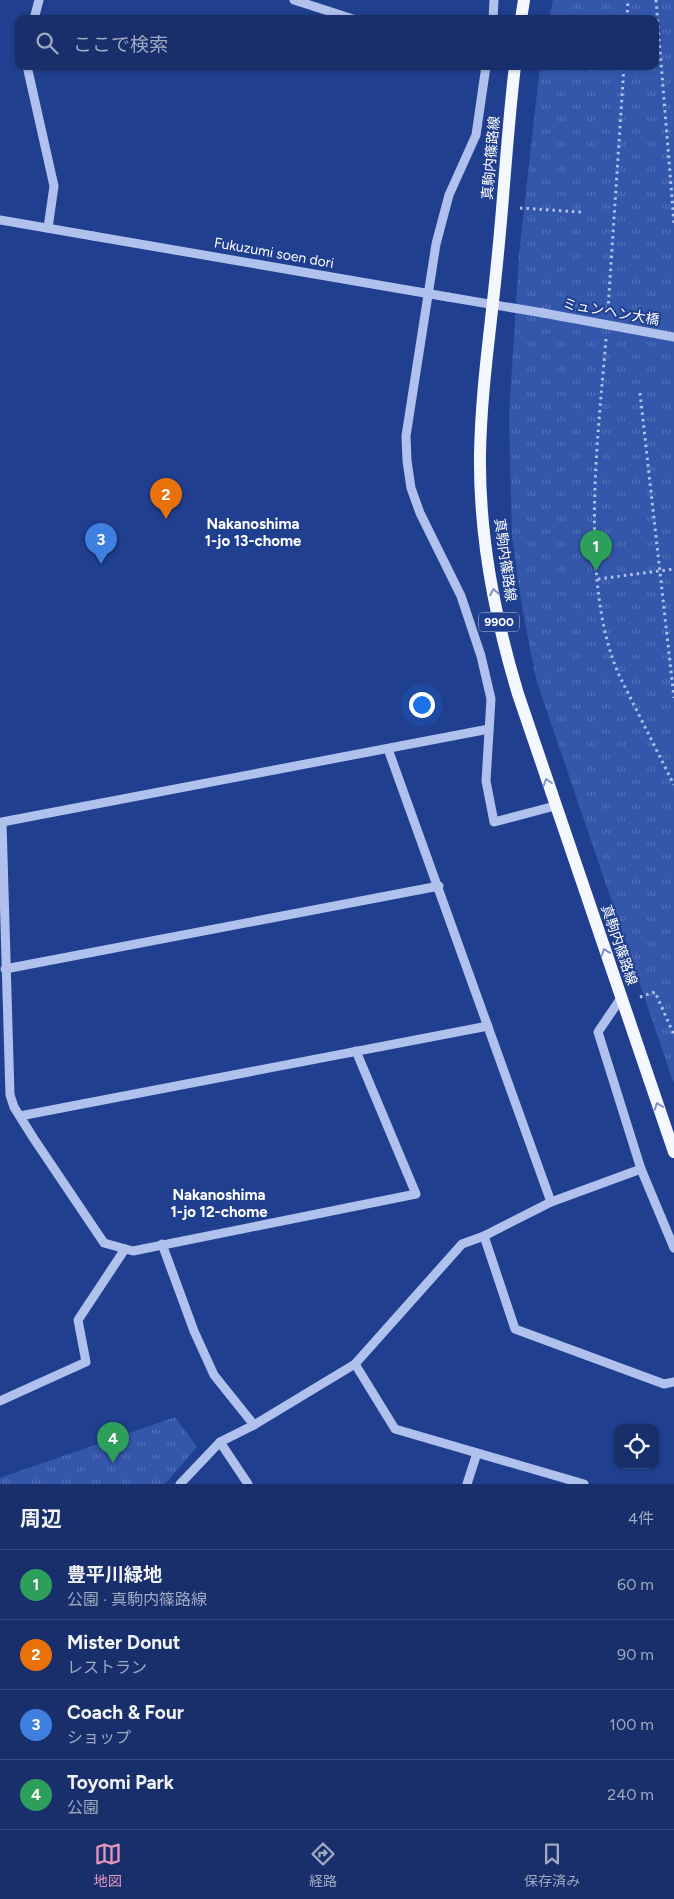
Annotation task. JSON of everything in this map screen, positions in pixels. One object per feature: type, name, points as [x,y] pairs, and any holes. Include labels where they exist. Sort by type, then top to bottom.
[{"type":"main road","points":[[522,15],[524,0]]},
{"type":"main road","name":"真駒内篠路線","points":[[515,70],[483,379],[480,457],[485,529],[494,592],[510,667],[555,806],[674,1152]]},
{"type":"street","points":[[35,15],[39,0]]},
{"type":"street","points":[[294,0],[341,15]]},
{"type":"street","points":[[493,15],[494,0]]},
{"type":"street","points":[[28,70],[54,186],[48,228]]},
{"type":"street","points":[[485,70],[476,135],[449,195],[436,244],[406,436],[406,461],[411,488],[420,513],[461,596],[481,656],[491,698],[486,781],[494,822],[555,806]]},
{"type":"street","name":"Fukuzumi soen dori","points":[[0,220],[543,314]]},
{"type":"street","name":"ミュンヘン大橋","points":[[543,314],[674,337]]},
{"type":"street","points":[[356,1051],[416,1194],[133,1251],[104,1243],[20,1116],[10,1095],[2,822],[489,729]]},
{"type":"street","points":[[388,749],[439,886],[551,1202]]},
{"type":"street","points":[[5,969],[439,886]]},
{"type":"street","points":[[621,998],[598,1032],[641,1169],[674,1248]]},
{"type":"street","points":[[20,1116],[488,1026]]},
{"type":"street","points":[[180,1484],[220,1442],[355,1364],[462,1244],[484,1236],[551,1202],[641,1169]]},
{"type":"street","points":[[484,1236],[515,1329],[664,1384],[674,1382]]},
{"type":"street","points":[[162,1244],[194,1330],[214,1375],[254,1424]]},
{"type":"street","points":[[0,1401],[86,1362],[78,1320],[125,1249]]},
{"type":"street","points":[[355,1364],[395,1429],[579,1483]]},
{"type":"street","points":[[220,1442],[248,1484]]},
{"type":"street","points":[[467,1484],[477,1453]]},
{"type":"path","points":[[627,15],[628,0]]},
{"type":"path","points":[[656,0],[657,15]]},
{"type":"path","points":[[659,37],[674,223]]},
{"type":"path","points":[[608,314],[624,70]]},
{"type":"path","points":[[520,208],[581,212]]},
{"type":"path","points":[[606,333],[595,517],[598,579],[604,628],[611,656],[674,785]]},
{"type":"path","points":[[640,393],[658,571],[674,698]]},
{"type":"path","points":[[598,579],[674,569]]},
{"type":"path","points":[[640,997],[655,992],[674,1035]]},
{"type":"green space","points":[[553,0],[674,0],[674,1084],[536,679],[522,607],[512,536],[509,417],[519,254],[540,70],[659,70],[659,15],[550,15]]},
{"type":"green space","points":[[175,1417],[197,1447],[165,1484],[0,1484],[0,1478]]},
{"type":"place","name":"Mister Donut","points":[[166,519]]},
{"type":"place","name":"Coach & Four","points":[[101,564]]},
{"type":"place","name":"豊平川緑地","points":[[596,571]]},
{"type":"place","name":"Toyomi Park","points":[[113,1463]]},
{"type":"district","name":"Nakanoshima 1-jo 13-chome","points":[[253,532]]},
{"type":"district","name":"Nakanoshima 1-jo 12-chome","points":[[219,1204]]}]
